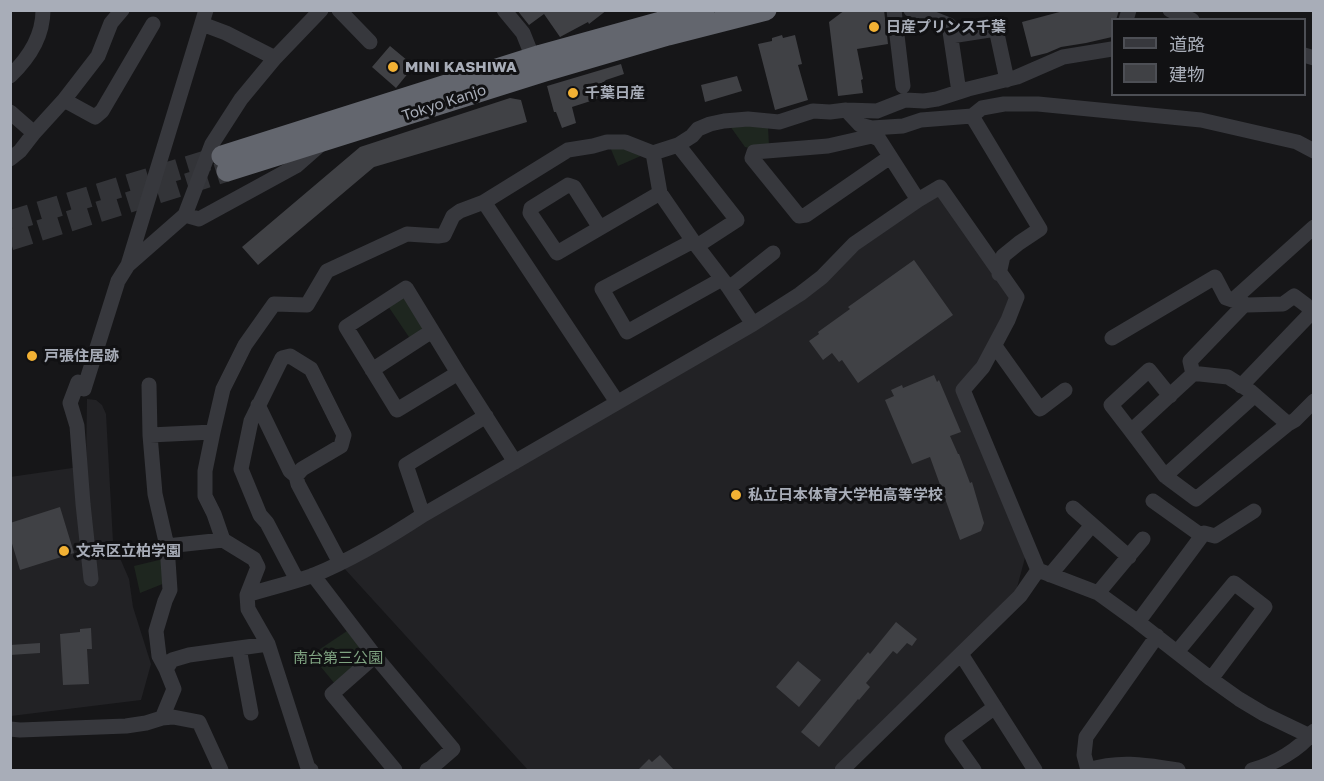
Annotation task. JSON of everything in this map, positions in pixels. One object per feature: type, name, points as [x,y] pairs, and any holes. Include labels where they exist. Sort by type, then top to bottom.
[{"type":"highway","name":"Tokyo Kanjo","points":[[705,10],[533,58],[224,163],[325,141],[612,51],[766,10]]},
{"type":"street","points":[[10,76],[30,54],[39,36],[43,10]]},
{"type":"street","points":[[10,159],[20,151],[64,100],[98,56],[111,23],[122,10]]},
{"type":"street","points":[[339,10],[370,42]]},
{"type":"street","points":[[504,10],[523,33],[533,58]]},
{"type":"street","points":[[894,10],[903,86]]},
{"type":"street","points":[[911,10],[949,25],[959,92]]},
{"type":"street","points":[[1170,10],[1188,18]]},
{"type":"street","points":[[91,579],[77,426],[70,403],[78,382],[84,389],[118,280],[128,265],[184,215],[212,144],[241,99],[316,12]]},
{"type":"street","points":[[128,265],[204,17],[225,33],[275,58]]},
{"type":"street","points":[[64,100],[95,117],[102,111],[153,24]]},
{"type":"street","points":[[951,36],[996,28],[1007,80]]},
{"type":"street","points":[[223,540],[205,496],[205,471],[223,389],[245,345],[274,304],[307,305],[327,271],[407,234],[444,235],[453,216],[460,211],[484,201],[568,150],[593,147],[607,142],[625,142],[653,153],[678,145],[698,129],[710,123],[748,119],[779,122],[813,111],[877,111],[905,100],[937,99],[1007,80],[1063,57],[1111,49]]},
{"type":"street","points":[[846,110],[860,125],[872,128],[903,126],[921,120],[972,117],[982,108],[1004,104],[1038,104],[1201,120],[1297,142],[1314,150]]},
{"type":"street","points":[[10,112],[34,133]]},
{"type":"street","points":[[972,117],[1040,229],[1003,256],[999,274]]},
{"type":"street","points":[[890,157],[806,215],[799,216],[752,158],[754,152],[828,146],[872,136],[879,139],[918,200]]},
{"type":"street","points":[[184,215],[199,219],[296,166],[325,141]]},
{"type":"street","points":[[678,145],[736,220],[695,244],[602,289],[627,332],[726,283],[773,253]]},
{"type":"street","points":[[653,153],[660,193],[753,324]]},
{"type":"street","points":[[600,228],[574,187],[568,185],[531,208],[530,213],[557,253],[600,228],[660,193]]},
{"type":"street","points":[[247,595],[313,575],[385,540],[423,515],[753,324],[822,277],[854,244],[940,187],[1017,297],[1008,320],[983,367],[963,390],[1044,572],[1098,593],[1211,679],[1264,714],[1312,735],[1275,767],[1252,771]]},
{"type":"street","points":[[484,201],[617,402]]},
{"type":"street","points":[[1193,374],[1190,362],[1239,302],[1314,227]]},
{"type":"street","points":[[1112,338],[1215,277],[1226,298],[1239,302],[1283,304],[1294,296],[1313,313],[1241,386]]},
{"type":"street","points":[[458,374],[397,410],[346,327],[406,288],[515,462]]},
{"type":"street","points":[[372,370],[432,331]]},
{"type":"street","points":[[995,346],[1040,409],[1065,390]]},
{"type":"street","points":[[297,580],[267,523],[260,515],[241,469],[250,421],[282,358],[290,356],[311,369],[344,435],[341,446],[302,469],[297,476],[298,484],[340,563]]},
{"type":"street","points":[[1170,396],[1149,370],[1111,405],[1165,476],[1196,499],[1295,420],[1314,401]]},
{"type":"street","points":[[1131,431],[1193,374],[1228,377],[1255,395],[1288,424]]},
{"type":"street","points":[[149,386],[155,494],[167,546],[170,590],[156,631],[159,656],[174,689],[162,718]]},
{"type":"street","points":[[1165,476],[1255,395]]},
{"type":"street","points":[[258,405],[290,471],[297,476]]},
{"type":"street","points":[[423,515],[406,465],[486,416]]},
{"type":"street","points":[[150,435],[213,432]]},
{"type":"street","points":[[1153,501],[1202,536]]},
{"type":"street","points":[[1073,508],[1129,556]]},
{"type":"street","points":[[1138,622],[1204,533],[1215,536],[1254,511]]},
{"type":"street","points":[[842,771],[1092,525]]},
{"type":"street","points":[[1098,593],[1143,539]]},
{"type":"street","points":[[167,546],[223,540],[254,559],[258,567],[247,595],[248,609],[268,644],[308,768],[311,771]]},
{"type":"street","points":[[313,575],[375,656],[453,749],[426,771]]},
{"type":"street","points":[[1177,652],[1234,583],[1265,607],[1211,679]]},
{"type":"street","points":[[1157,636],[1086,737],[1084,755],[1088,771],[1119,763],[1142,764],[1178,771]]},
{"type":"street","points":[[166,669],[172,660],[189,655],[268,644]]},
{"type":"street","points":[[239,648],[250,713]]},
{"type":"street","points":[[961,654],[1035,771]]},
{"type":"street","points":[[375,656],[332,694],[395,771]]},
{"type":"street","points":[[974,771],[952,739],[995,707]]},
{"type":"street","points":[[10,729],[126,726],[173,717],[199,722],[221,771]]},
{"type":"shaded area","name":"私立日本体育大学柏高等学校","points":[[935,194],[942,195],[1012,298],[1004,322],[960,389],[1026,554],[1015,595],[833,770],[528,770],[343,567],[756,328],[860,245]]},
{"type":"shaded area","name":"文京区立柏学園","points":[[87,399],[96,400],[102,405],[106,414],[113,542],[129,579],[133,607],[151,664],[141,700],[11,716],[10,477],[86,466]]},
{"type":"green space","points":[[730,126],[768,127],[769,146],[745,147]]},
{"type":"green space","points":[[623,146],[643,155],[618,166],[610,147]]},
{"type":"green space","points":[[401,297],[406,299],[424,327],[411,340],[388,306]]},
{"type":"green space","points":[[163,559],[165,583],[140,593],[134,566]]},
{"type":"green space","name":"南台第三公園","points":[[347,631],[366,654],[335,684],[311,655]]},
{"type":"building","points":[[517,10],[607,10],[589,24],[588,22],[560,37],[544,14],[529,25]]},
{"type":"building","points":[[845,10],[884,10],[888,44],[857,49],[863,79],[861,80],[863,93],[838,96],[829,22]]},
{"type":"building","points":[[1067,10],[1119,10],[1117,18],[1111,18],[1111,37],[1061,47],[1031,57],[1022,22]]},
{"type":"building","points":[[782,35],[783,38],[795,35],[802,64],[798,65],[808,100],[775,110],[758,44],[772,41],[772,38]]},
{"type":"building","name":"MINI KASHIWA","points":[[390,46],[414,66],[396,88],[372,67]]},
{"type":"building","name":"千葉日産","points":[[621,64],[624,74],[606,80],[597,88],[600,98],[572,107],[576,123],[562,128],[554,112],[547,86]]},
{"type":"building","points":[[737,76],[742,91],[705,102],[701,85]]},
{"type":"building","points":[[510,98],[521,100],[527,122],[374,167],[258,265],[242,247],[360,147]]},
{"type":"building","points":[[914,260],[953,315],[858,383],[842,360],[839,362],[832,353],[823,360],[809,341],[850,309],[848,307]]},
{"type":"building","points":[[934,375],[937,382],[939,380],[961,432],[950,436],[970,483],[972,482],[984,523],[981,531],[960,540],[930,457],[912,464],[885,400],[894,396],[891,390],[902,385],[903,388]]},
{"type":"building","points":[[60,507],[74,553],[20,570],[10,537],[10,523]]},
{"type":"building","points":[[896,622],[917,639],[912,646],[907,643],[897,654],[893,651],[866,683],[870,687],[819,747],[801,732]]},
{"type":"building","points":[[91,628],[92,649],[87,649],[89,684],[63,685],[60,634],[80,632],[80,629]]},
{"type":"building","points":[[40,643],[40,653],[10,655],[10,645]]},
{"type":"building","points":[[798,661],[821,680],[799,707],[776,687]]},
{"type":"building","points":[[660,755],[675,771],[637,771],[649,759],[652,762]]},
{"type":"tunnel","points":[[10,221],[222,156]]},
{"type":"tunnel","points":[[10,240],[227,171]]},
{"type":"place","name":"日産プリンス千葉","points":[[874,27]]},
{"type":"place","name":"MINI KASHIWA","points":[[393,67]]},
{"type":"place","name":"千葉日産","points":[[573,93]]},
{"type":"place","name":"戸張住居跡","points":[[32,356]]},
{"type":"place","name":"私立日本体育大学柏高等学校","points":[[736,495]]},
{"type":"place","name":"文京区立柏学園","points":[[64,551]]}]
